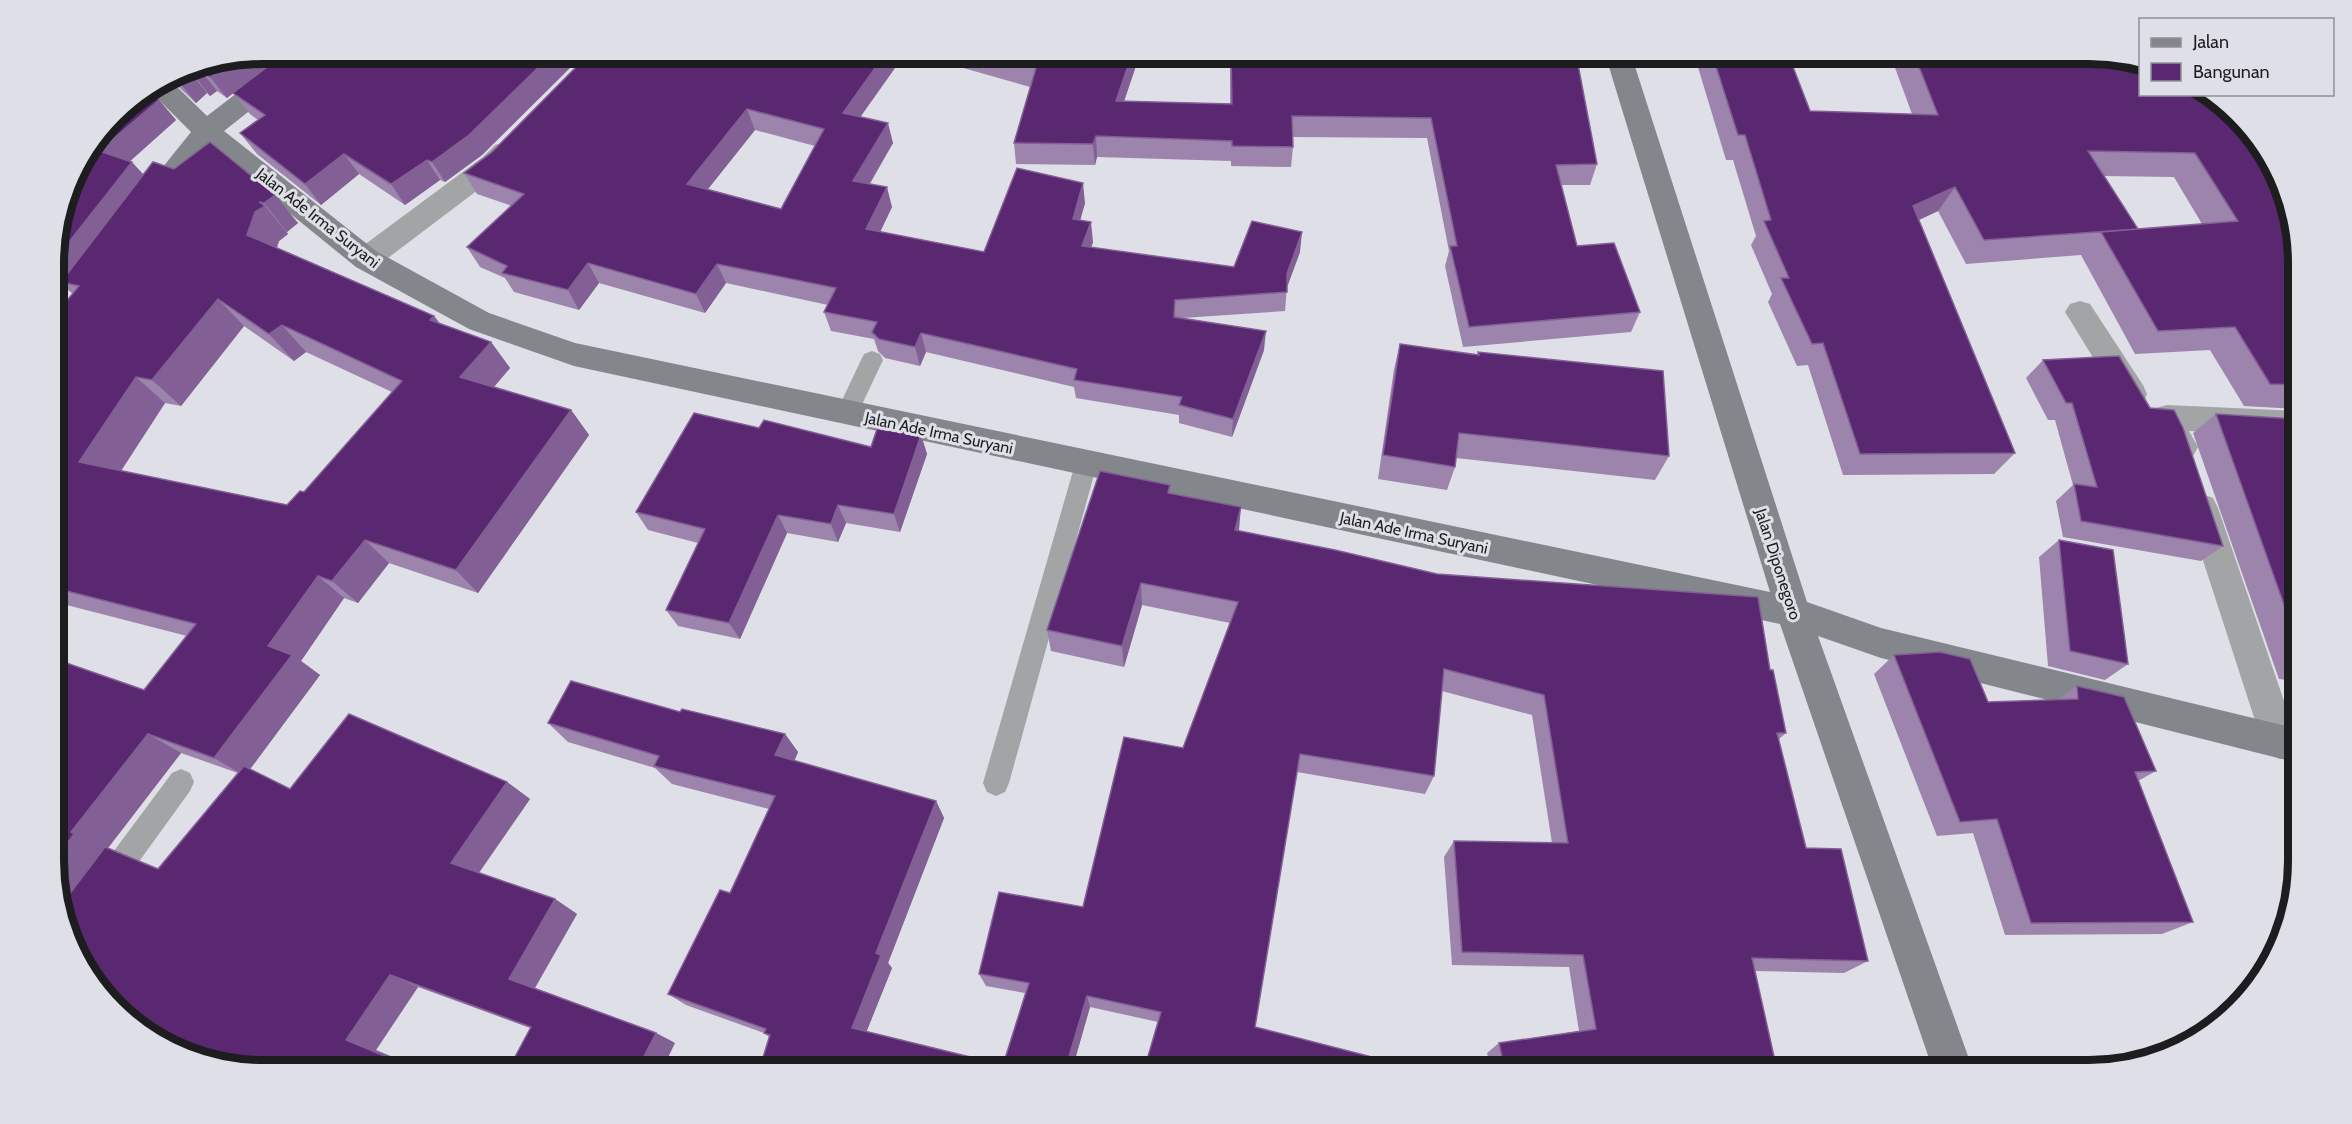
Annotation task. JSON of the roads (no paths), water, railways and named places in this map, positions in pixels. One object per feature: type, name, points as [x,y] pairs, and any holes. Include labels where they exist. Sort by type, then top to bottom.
[{"type":"street","name":"Jalan Diponegoro","points":[[1621,64],[1793,612],[1949,1059]]},
{"type":"street","points":[[136,221],[206,131],[291,65]]},
{"type":"street","name":"Jalan Ade Irma Suryani","points":[[165,90],[206,131],[366,259],[479,321],[574,354],[1793,612],[1881,643],[2288,744]]},
{"type":"street","points":[[366,259],[493,165],[526,129]]},
{"type":"street","points":[[2080,312],[2140,405],[2167,417],[2288,424]]},
{"type":"street","points":[[2167,417],[2181,444],[2288,741]]},
{"type":"lane","points":[[847,413],[872,360]]},
{"type":"lane","points":[[996,783],[1086,464]]},
{"type":"lane","points":[[76,925],[181,782]]}]
